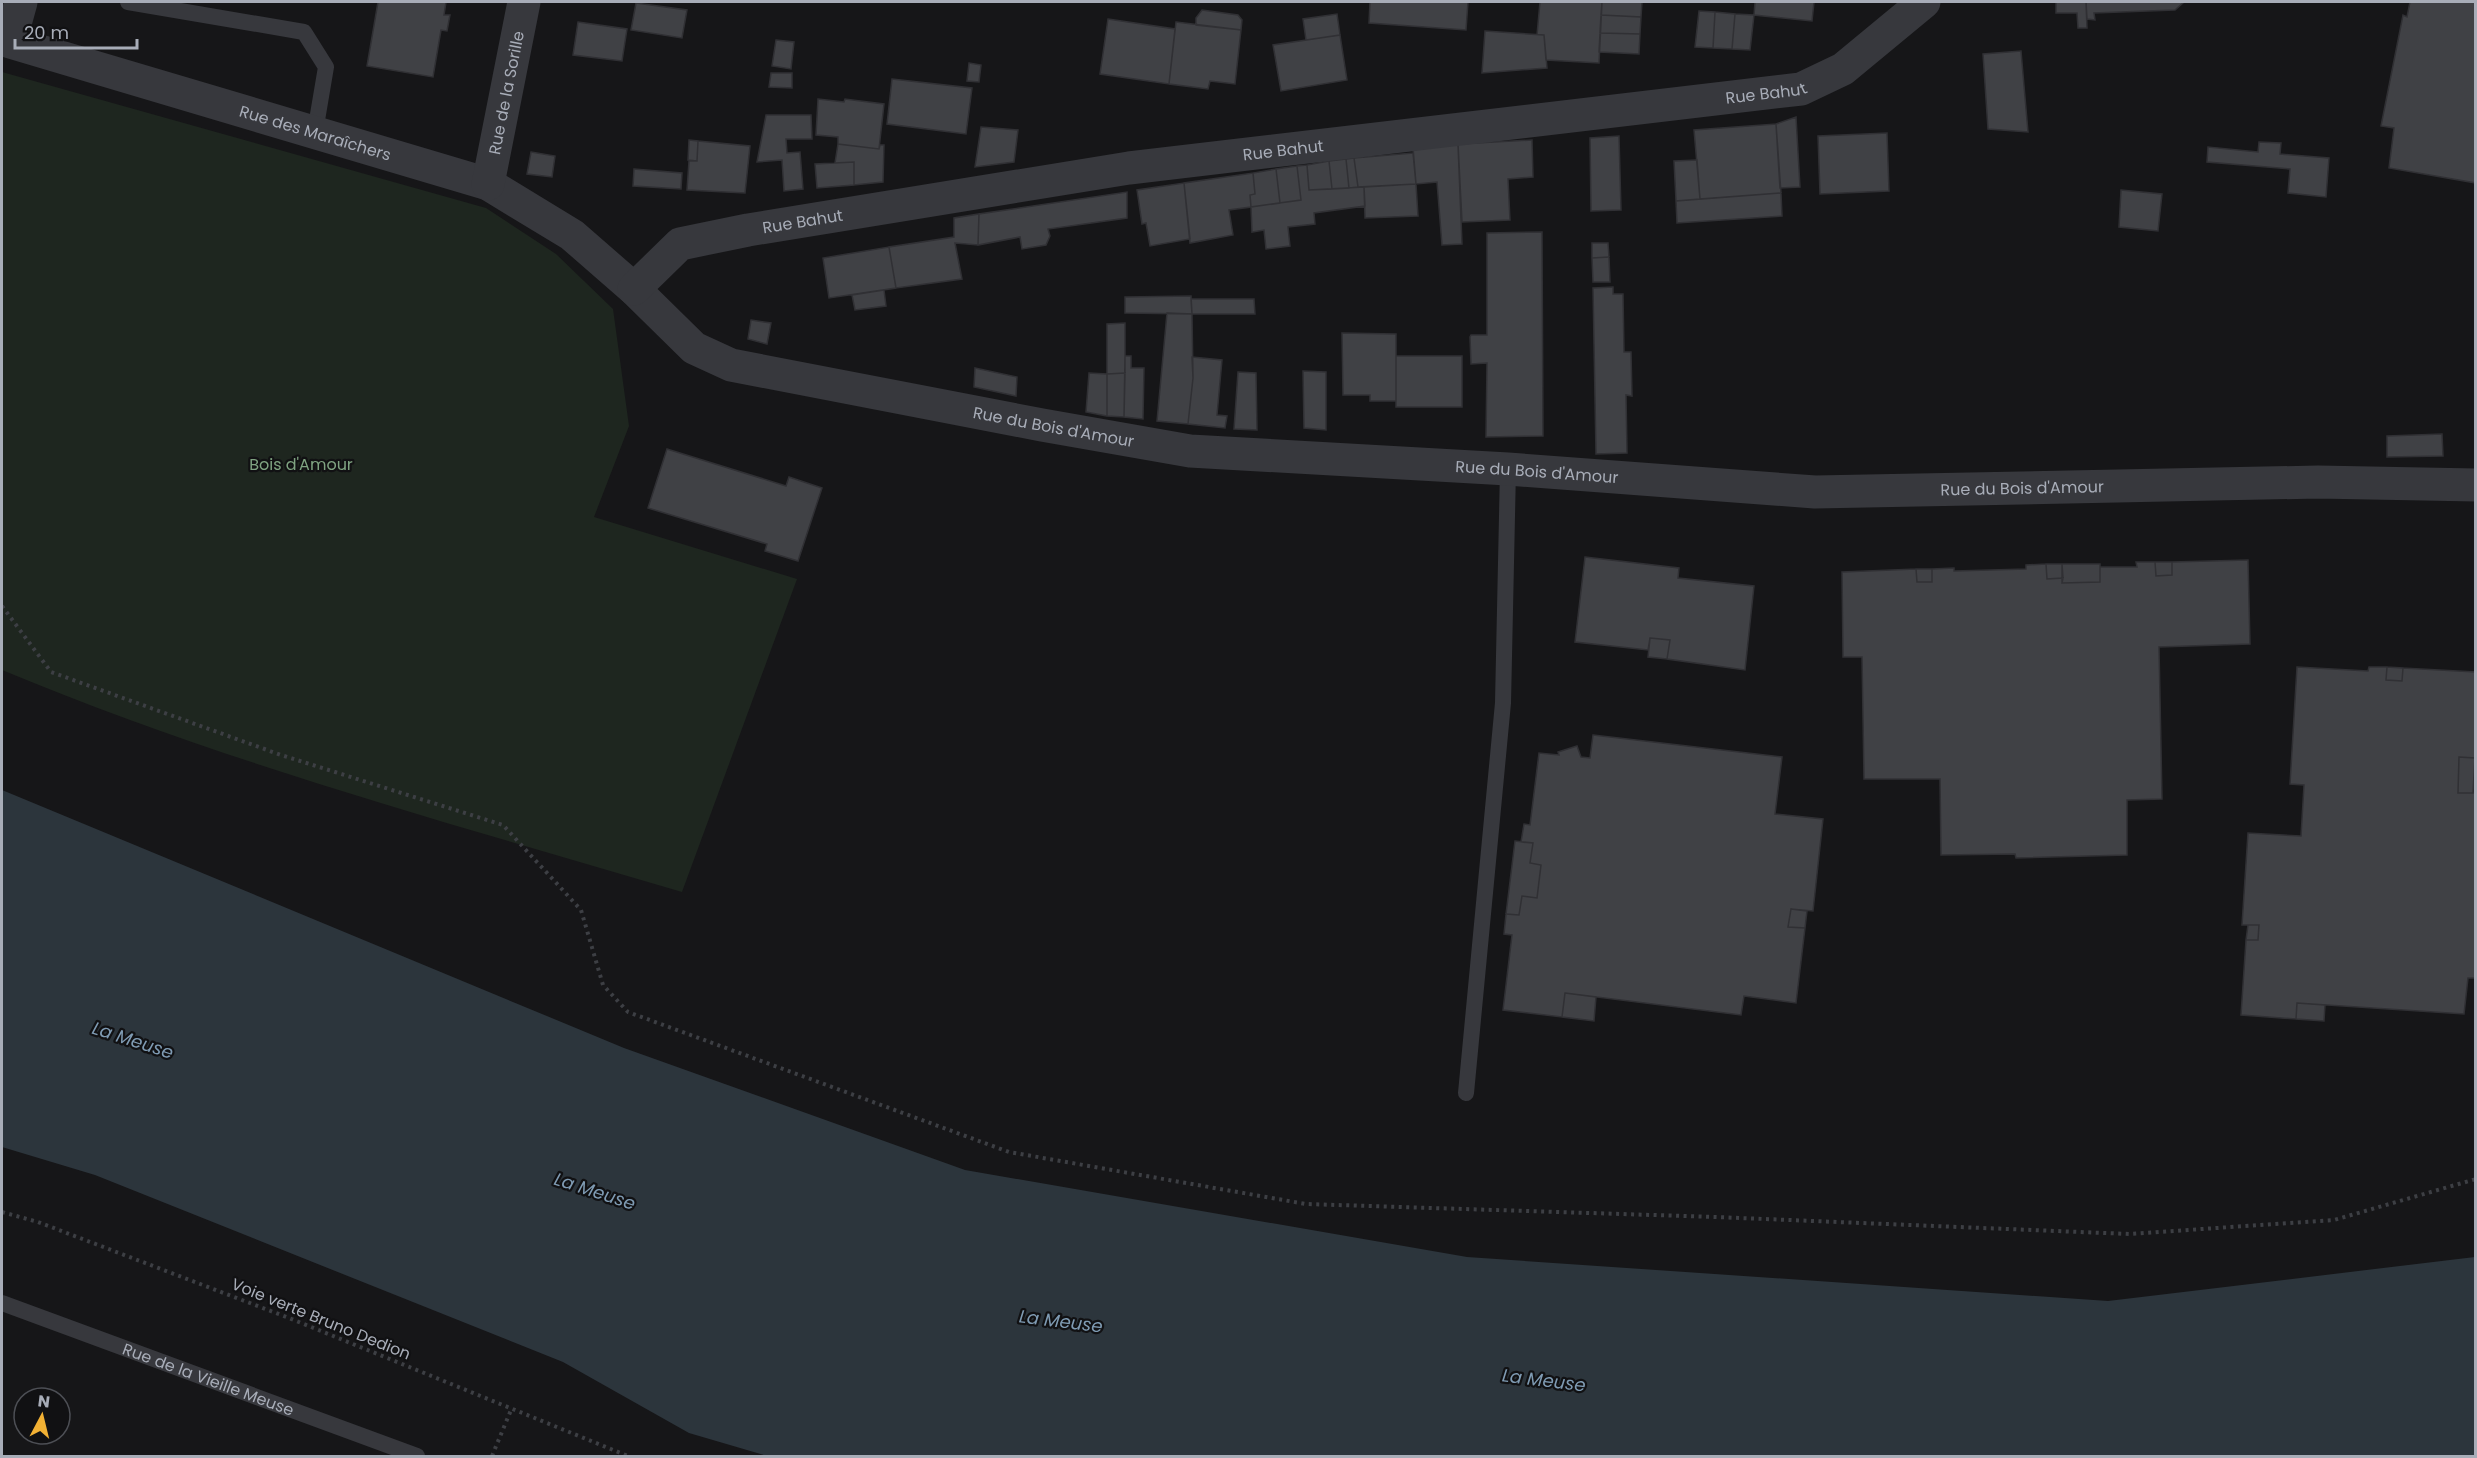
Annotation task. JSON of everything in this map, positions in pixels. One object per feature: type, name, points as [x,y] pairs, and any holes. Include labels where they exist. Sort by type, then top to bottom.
[{"type":"street","name":"Rue des Maraîchers","points":[[21,2],[10,42],[488,184],[572,235],[634,289]]},
{"type":"street","name":"Rue de la Sorille","points":[[488,184],[524,2]]},
{"type":"street","name":"Rue Bahut","points":[[634,289],[680,244],[748,230],[1129,168],[1801,89],[1843,69],[1924,2]]},
{"type":"street","name":"Rue du Bois d'Amour","points":[[634,289],[694,348],[731,365],[1190,451],[1508,469],[1815,492],[2318,482],[2475,485]]},
{"type":"lane","points":[[128,2],[304,32],[326,67],[315,132]]},
{"type":"lane","points":[[1466,1093],[1503,703],[1508,469]]},
{"type":"lane","name":"Rue de la Vieille Meuse","points":[[2,1303],[417,1456]]},
{"type":"path","points":[[2,606],[51,672],[281,755],[503,825],[580,909],[603,985],[628,1012],[1009,1152],[1306,1204],[1716,1217],[2129,1234],[2334,1220],[2475,1179]]},
{"type":"path","name":"Voie verte Bruno Dedion","points":[[2,1212],[38,1222],[290,1318],[628,1456]]},
{"type":"path","points":[[492,1456],[511,1410]]},
{"type":"green space","name":"Bois d'Amour","points":[[2,72],[486,208],[556,254],[613,309],[629,426],[594,517],[797,579],[682,892],[253,763],[85,703],[2,670]]},
{"type":"water","name":"La Meuse","points":[[2,790],[624,1048],[965,1170],[1467,1257],[2108,1301],[2475,1257],[2475,1456],[767,1456],[689,1433],[563,1362],[95,1175],[2,1147]]},
{"type":"building","points":[[378,2],[446,2],[444,15],[450,15],[447,31],[441,30],[433,77],[367,66]]},
{"type":"building","points":[[1370,2],[1468,2],[1466,30],[1369,23]]},
{"type":"building","points":[[1540,2],[1602,2],[1599,63],[1546,60],[1544,35],[1537,35]]},
{"type":"building","points":[[1602,2],[1642,2],[1641,17],[1601,15]]},
{"type":"building","points":[[1755,2],[1814,2],[1812,21],[1754,15]]},
{"type":"building","points":[[2056,2],[2086,2],[2087,28],[2078,28],[2077,13],[2056,13]]},
{"type":"building","points":[[2086,2],[2184,2],[2175,10],[2094,13],[2095,20],[2087,19]]},
{"type":"building","points":[[2410,2],[2476,2],[2476,183],[2389,168],[2394,128],[2381,126],[2403,15],[2407,17]]},
{"type":"building","points":[[636,3],[687,10],[682,38],[631,30]]},
{"type":"building","points":[[1202,10],[1238,15],[1242,20],[1241,30],[1196,25],[1196,18]]},
{"type":"building","points":[[1699,11],[1715,12],[1713,48],[1695,47]]},
{"type":"building","points":[[1715,12],[1735,14],[1732,49],[1713,48]]},
{"type":"building","points":[[1337,14],[1340,35],[1306,40],[1303,19]]},
{"type":"building","points":[[1735,14],[1754,15],[1750,50],[1732,49]]},
{"type":"building","points":[[1601,15],[1641,17],[1640,34],[1600,33]]},
{"type":"building","points":[[1108,19],[1175,29],[1169,84],[1100,74]]},
{"type":"building","points":[[578,22],[627,29],[622,61],[573,55]]},
{"type":"building","points":[[1176,22],[1241,30],[1235,84],[1210,81],[1208,89],[1169,84]]},
{"type":"building","points":[[1485,31],[1544,35],[1547,68],[1482,73]]},
{"type":"building","points":[[1600,33],[1640,34],[1639,54],[1599,52]]},
{"type":"building","points":[[1340,35],[1347,80],[1281,91],[1273,45]]},
{"type":"building","points":[[776,40],[794,42],[791,69],[772,66]]},
{"type":"building","points":[[2021,51],[2028,132],[1988,129],[1983,54]]},
{"type":"building","points":[[969,63],[981,65],[979,82],[967,81]]},
{"type":"building","points":[[771,73],[792,73],[792,88],[769,87]]},
{"type":"building","points":[[892,79],[972,88],[966,134],[887,124]]},
{"type":"building","points":[[818,99],[844,102],[845,99],[884,104],[879,149],[838,144],[838,137],[816,135]]},
{"type":"building","points":[[766,115],[811,115],[812,139],[786,139],[787,153],[800,152],[803,189],[784,191],[782,160],[757,162]]},
{"type":"building","points":[[1796,117],[1800,187],[1780,188],[1776,124]]},
{"type":"building","points":[[1776,124],[1781,193],[1700,199],[1694,130]]},
{"type":"building","points":[[981,127],[1018,130],[1014,162],[975,167]]},
{"type":"building","points":[[1887,133],[1889,191],[1820,194],[1818,136]]},
{"type":"building","points":[[1619,136],[1621,210],[1591,211],[1590,138]]},
{"type":"building","points":[[689,140],[698,141],[697,161],[688,160]]},
{"type":"building","points":[[1532,140],[1533,177],[1508,179],[1510,220],[1462,222],[1458,144]]},
{"type":"building","points":[[698,141],[750,146],[745,193],[687,190],[689,161],[697,161]]},
{"type":"building","points":[[2259,142],[2281,143],[2280,154],[2329,158],[2326,197],[2288,193],[2290,169],[2207,162],[2208,147],[2258,152]]},
{"type":"building","points":[[838,144],[879,149],[880,145],[884,145],[883,182],[854,185],[854,162],[835,163]]},
{"type":"building","points":[[1458,144],[1462,244],[1442,245],[1437,182],[1416,184],[1413,148]]},
{"type":"building","points":[[531,152],[555,156],[552,177],[527,174]]},
{"type":"building","points":[[1413,153],[1416,184],[1358,187],[1354,158]]},
{"type":"building","points":[[1354,158],[1358,187],[1349,188],[1346,159]]},
{"type":"building","points":[[1346,159],[1349,188],[1332,189],[1329,161]]},
{"type":"building","points":[[1697,160],[1700,199],[1676,201],[1674,161]]},
{"type":"building","points":[[1329,161],[1332,189],[1309,190],[1307,165]]},
{"type":"building","points":[[854,162],[854,185],[817,188],[815,164]]},
{"type":"building","points":[[1307,165],[1309,190],[1364,187],[1365,206],[1314,213],[1315,224],[1288,227],[1290,246],[1266,249],[1264,230],[1252,232],[1251,207],[1301,200],[1297,166]]},
{"type":"building","points":[[1297,166],[1301,200],[1280,203],[1276,169]]},
{"type":"building","points":[[634,169],[682,173],[681,189],[633,186]]},
{"type":"building","points":[[1276,169],[1280,203],[1251,207],[1250,195],[1255,194],[1253,173]]},
{"type":"building","points":[[1253,173],[1255,194],[1250,195],[1251,207],[1229,210],[1233,235],[1190,243],[1184,183]]},
{"type":"building","points":[[1184,183],[1190,239],[1150,246],[1146,223],[1142,224],[1137,190]]},
{"type":"building","points":[[1416,184],[1418,216],[1365,218],[1364,187]]},
{"type":"building","points":[[2121,190],[2162,194],[2158,231],[2119,227]]},
{"type":"building","points":[[1127,192],[1127,218],[1048,229],[1050,236],[1046,245],[1022,249],[1020,237],[978,245],[979,214]]},
{"type":"building","points":[[1781,193],[1782,216],[1677,223],[1676,201]]},
{"type":"building","points":[[979,214],[978,245],[955,243],[962,279],[896,288],[889,247],[954,237],[954,218]]},
{"type":"building","points":[[1542,232],[1543,436],[1486,437],[1487,363],[1471,364],[1470,337],[1471,335],[1487,335],[1487,233]]},
{"type":"building","points":[[1592,243],[1608,243],[1609,257],[1592,258]]},
{"type":"building","points":[[889,247],[896,288],[829,298],[823,258]]},
{"type":"building","points":[[1609,257],[1610,282],[1593,282],[1592,258]]},
{"type":"building","points":[[1613,287],[1613,294],[1623,294],[1624,352],[1631,352],[1632,396],[1626,395],[1627,453],[1596,454],[1593,288]]},
{"type":"building","points":[[884,290],[886,306],[855,310],[852,295]]},
{"type":"building","points":[[1191,296],[1192,314],[1125,313],[1125,297]]},
{"type":"building","points":[[1191,299],[1254,299],[1255,314],[1192,314]]},
{"type":"building","points":[[1167,313],[1192,314],[1193,378],[1188,424],[1157,421]]},
{"type":"building","points":[[751,320],[771,323],[767,344],[748,339]]},
{"type":"building","points":[[1125,323],[1125,373],[1107,374],[1107,324]]},
{"type":"building","points":[[1342,333],[1396,334],[1396,401],[1370,401],[1370,395],[1343,395]]},
{"type":"building","points":[[1125,356],[1131,356],[1131,368],[1144,368],[1143,419],[1124,417]]},
{"type":"building","points":[[1396,356],[1462,356],[1462,407],[1396,407]]},
{"type":"building","points":[[1192,357],[1222,360],[1217,415],[1227,416],[1225,428],[1188,424],[1193,378]]},
{"type":"building","points":[[975,368],[1017,377],[1016,396],[974,387]]},
{"type":"building","points":[[1303,371],[1326,372],[1326,430],[1304,428]]},
{"type":"building","points":[[1238,372],[1256,373],[1257,430],[1234,429]]},
{"type":"building","points":[[1089,373],[1107,374],[1107,416],[1086,412]]},
{"type":"building","points":[[1125,373],[1124,417],[1107,416],[1107,374]]},
{"type":"building","points":[[2442,434],[2443,456],[2387,457],[2387,436]]},
{"type":"building","points":[[667,449],[786,486],[789,477],[822,488],[798,561],[765,551],[767,544],[648,508]]},
{"type":"building","points":[[1585,557],[1679,568],[1678,578],[1754,586],[1745,670],[1667,659],[1670,640],[1650,638],[1648,650],[1575,642]]},
{"type":"building","points":[[2248,560],[2250,644],[2159,647],[2162,799],[2127,800],[2127,855],[2016,858],[2015,854],[1941,855],[1940,779],[1864,779],[1862,657],[1843,657],[1842,572],[1916,569],[1917,582],[1932,582],[1932,569],[1954,568],[1954,571],[2026,569],[2026,565],[2046,564],[2047,579],[2063,578],[2062,583],[2100,582],[2100,567],[2137,567],[2136,562],[2155,562],[2156,576],[2172,575],[2172,562]]},
{"type":"building","points":[[2155,562],[2172,562],[2172,575],[2156,576]]},
{"type":"building","points":[[2046,564],[2062,564],[2063,578],[2047,579]]},
{"type":"building","points":[[2062,564],[2100,564],[2100,582],[2062,583]]},
{"type":"building","points":[[1916,569],[1932,569],[1932,582],[1917,582]]},
{"type":"building","points":[[1650,638],[1670,640],[1667,659],[1648,657]]},
{"type":"building","points":[[2297,667],[2368,671],[2369,667],[2387,667],[2386,680],[2402,681],[2403,668],[2476,672],[2475,758],[2459,757],[2458,793],[2476,793],[2476,978],[2468,978],[2464,1014],[2297,1003],[2296,1019],[2241,1015],[2246,940],[2258,940],[2259,925],[2242,925],[2248,833],[2301,836],[2304,785],[2290,784]]},
{"type":"building","points":[[2387,667],[2403,668],[2402,681],[2386,680]]},
{"type":"building","points":[[1593,735],[1782,757],[1775,814],[1823,819],[1813,911],[1791,909],[1788,927],[1805,928],[1796,1003],[1744,996],[1741,1015],[1565,993],[1562,1017],[1503,1010],[1512,935],[1504,934],[1506,914],[1519,915],[1522,896],[1537,898],[1541,865],[1530,863],[1533,843],[1521,842],[1524,824],[1530,825],[1539,753],[1559,755],[1558,752],[1577,746],[1581,757],[1590,758]]},
{"type":"building","points":[[2459,757],[2475,758],[2473,793],[2458,793]]},
{"type":"building","points":[[1515,841],[1533,843],[1530,863],[1541,865],[1537,898],[1522,896],[1519,915],[1506,914]]},
{"type":"building","points":[[1791,909],[1807,911],[1805,928],[1788,927]]},
{"type":"building","points":[[2248,925],[2259,925],[2258,940],[2246,940]]},
{"type":"building","points":[[1565,993],[1596,997],[1594,1021],[1562,1017]]},
{"type":"building","points":[[2297,1003],[2325,1005],[2324,1021],[2296,1019]]}]
